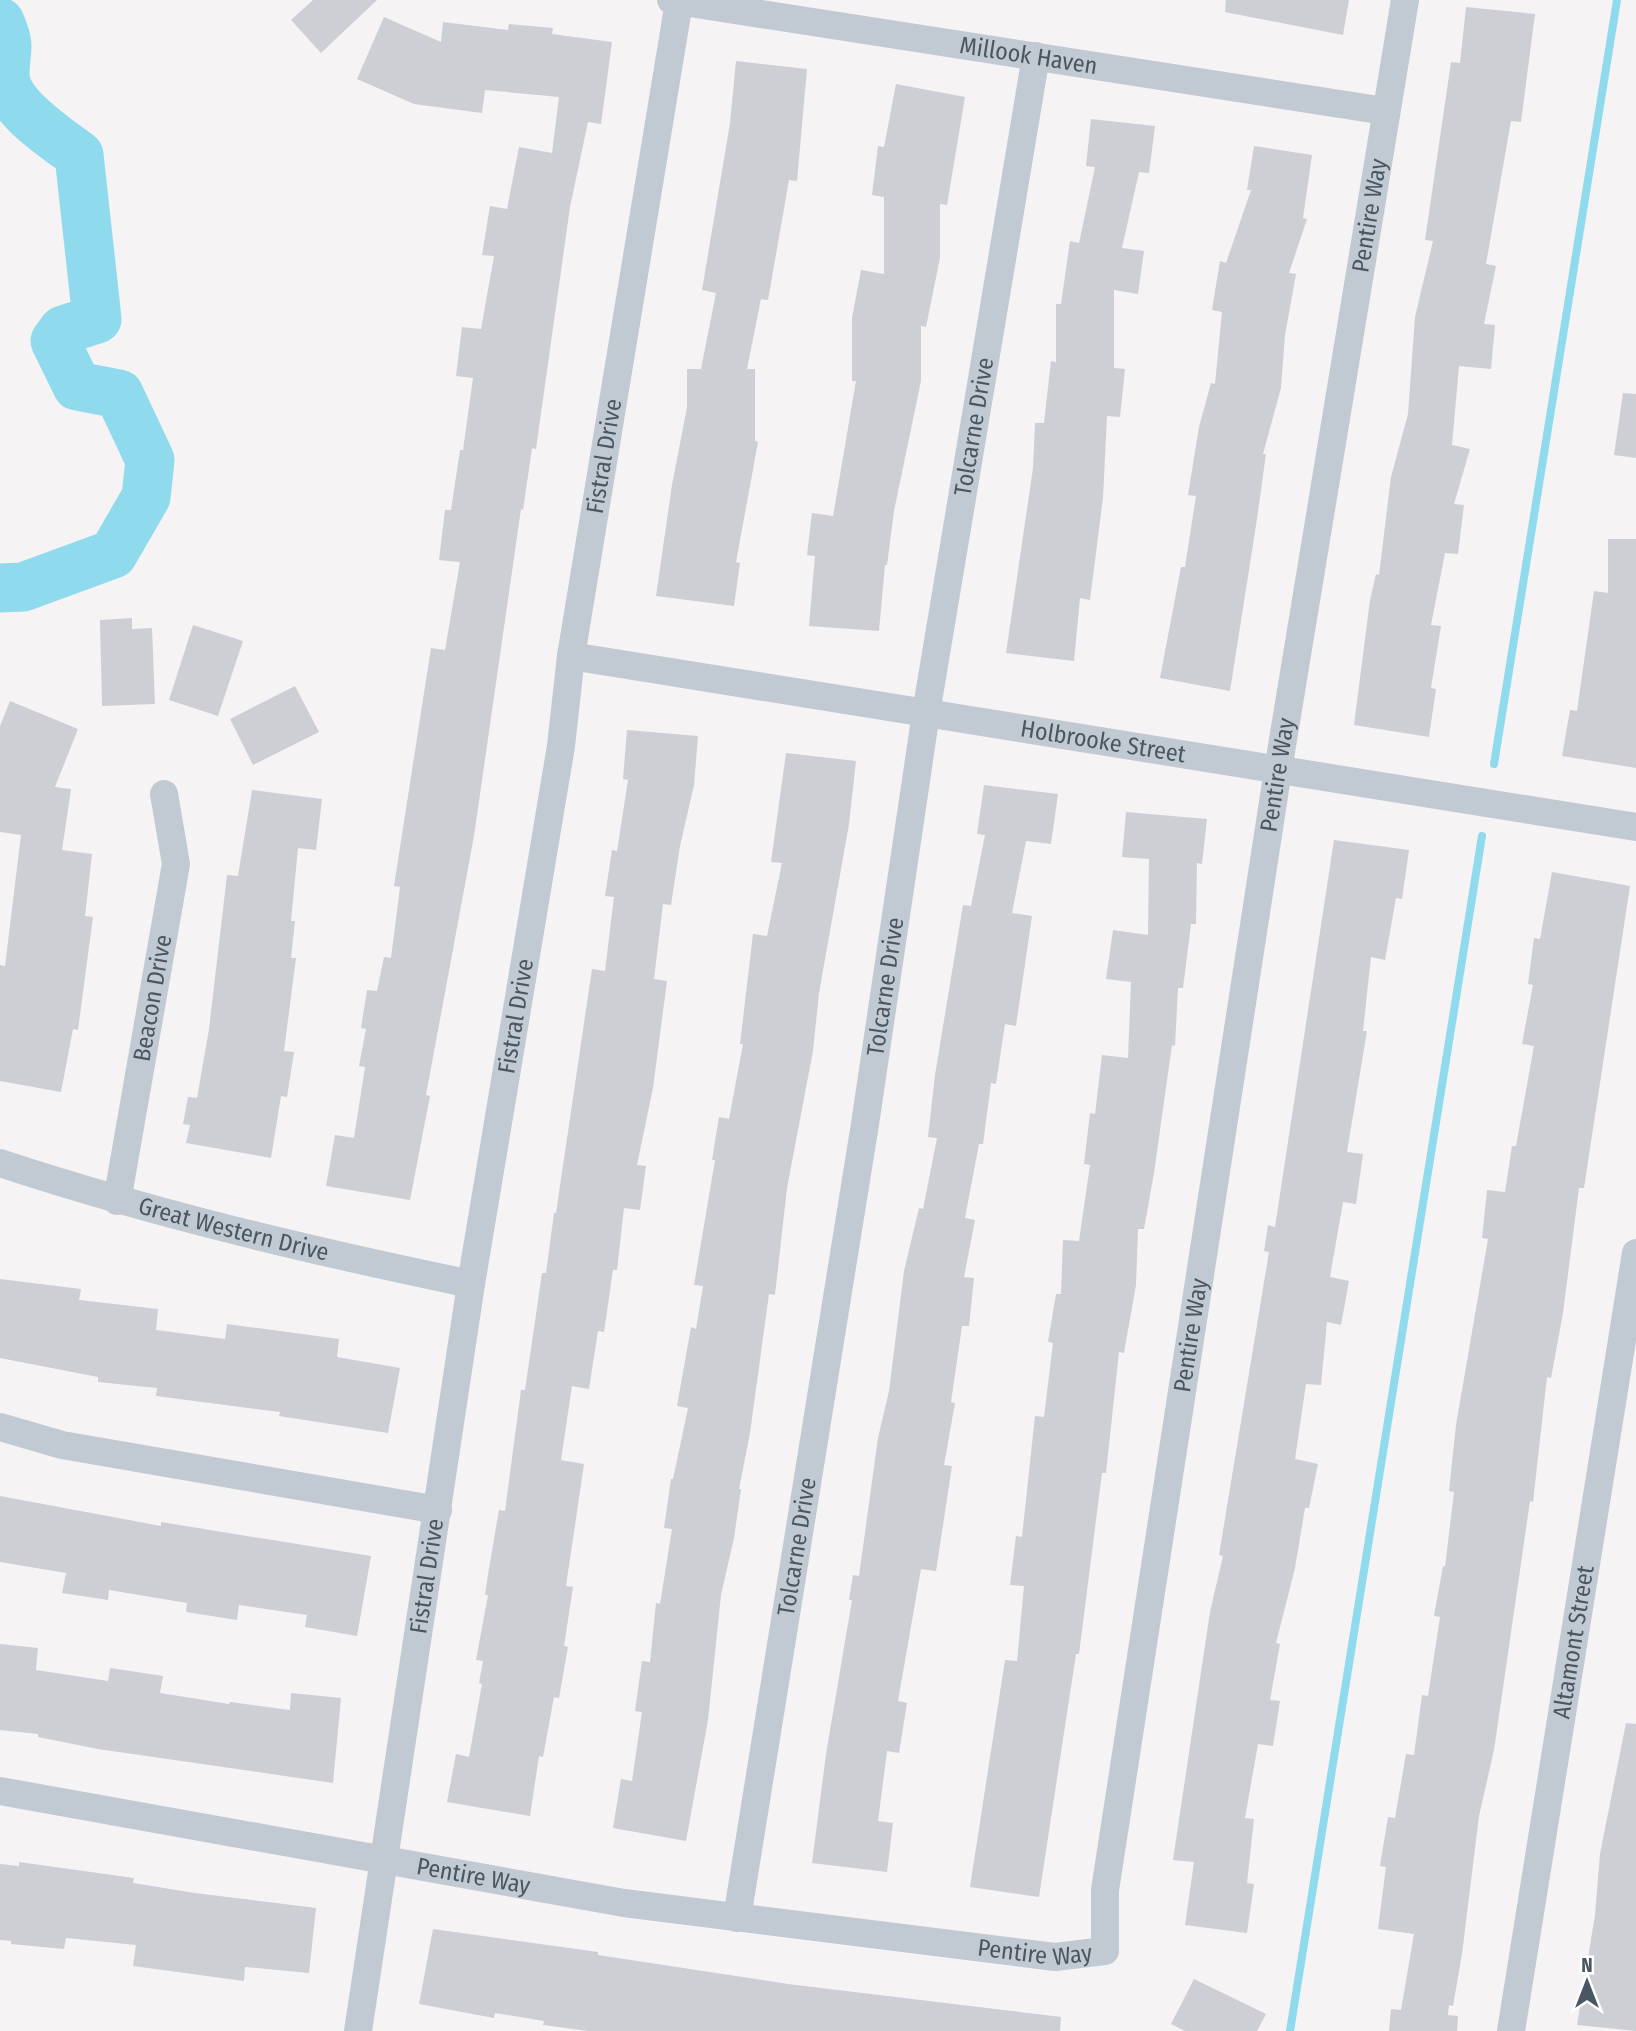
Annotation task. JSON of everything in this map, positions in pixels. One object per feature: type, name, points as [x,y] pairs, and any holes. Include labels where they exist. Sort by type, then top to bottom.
[{"type":"street","name":"Pentire Way","points":[[0,1791],[624,1903],[1055,1957],[1105,1951],[1107,1877],[1278,770],[1405,0]]},
{"type":"street","name":"Millook Haven","points":[[675,1],[1385,111]]},
{"type":"street","name":"Fistral Drive","points":[[358,2031],[471,1284],[561,746],[571,656],[675,1]]},
{"type":"street","name":"Tolcarne Drive","points":[[737,1918],[865,1124],[926,713],[1036,56]]},
{"type":"street","name":"Holbrooke Street","points":[[571,656],[1636,827]]},
{"type":"street","name":"Beacon Drive","points":[[117,1201],[176,864],[164,794]]},
{"type":"street","name":"Great Western Drive","points":[[0,1163],[117,1201],[300,1248],[471,1284]]},
{"type":"street","name":"Altamont Street","points":[[1511,2031],[1636,1253]]},
{"type":"street","points":[[0,1427],[62,1445],[438,1510]]},
{"type":"building","points":[[313,0],[377,0],[321,53],[291,20]]},
{"type":"building","points":[[1226,0],[1349,0],[1343,35],[1225,12]]},
{"type":"building","points":[[1466,7],[1535,14],[1521,122],[1511,121],[1486,264],[1496,266],[1484,324],[1495,325],[1491,369],[1459,366],[1452,445],[1470,449],[1454,504],[1464,505],[1458,554],[1445,553],[1431,625],[1441,626],[1431,688],[1436,689],[1429,737],[1354,725],[1370,600],[1376,574],[1379,575],[1391,477],[1408,414],[1415,317],[1433,241],[1425,240],[1451,62],[1460,63]]},
{"type":"building","points":[[384,17],[441,42],[443,22],[508,30],[509,24],[553,28],[552,34],[612,42],[601,124],[588,122],[570,207],[536,449],[532,448],[523,510],[521,509],[474,836],[426,1095],[430,1096],[410,1200],[326,1186],[335,1135],[354,1138],[365,1067],[359,1066],[366,1029],[361,1028],[367,990],[377,991],[384,957],[391,958],[400,887],[394,886],[431,648],[445,650],[460,562],[439,560],[445,510],[451,510],[460,450],[463,450],[473,378],[456,376],[462,327],[481,329],[494,256],[482,255],[490,206],[507,209],[519,147],[552,153],[559,97],[485,90],[482,113],[414,104],[357,79]]},
{"type":"building","points":[[736,61],[807,69],[797,181],[789,180],[768,300],[761,299],[747,369],[755,369],[755,441],[758,442],[736,562],[740,563],[734,606],[656,596],[672,485],[687,407],[687,369],[701,369],[716,293],[702,290],[730,123]]},
{"type":"building","points":[[896,84],[965,97],[947,205],[940,204],[940,258],[926,327],[921,326],[921,381],[894,511],[885,565],[879,631],[809,626],[815,556],[807,555],[812,513],[833,516],[856,381],[852,381],[852,318],[861,270],[884,274],[884,197],[872,195],[878,146],[884,147]]},
{"type":"building","points":[[1091,119],[1155,126],[1149,173],[1139,172],[1122,248],[1144,251],[1138,294],[1114,290],[1114,368],[1125,369],[1120,417],[1107,416],[1103,498],[1090,600],[1080,598],[1074,661],[1006,653],[1033,468],[1035,423],[1044,423],[1051,361],[1056,362],[1056,304],[1061,304],[1070,241],[1079,243],[1095,167],[1086,166]]},
{"type":"building","points":[[1254,146],[1312,155],[1303,218],[1307,219],[1289,273],[1296,274],[1285,335],[1281,388],[1263,454],[1266,454],[1257,519],[1230,691],[1160,678],[1181,567],[1185,567],[1196,496],[1188,495],[1199,427],[1211,383],[1215,384],[1222,312],[1212,310],[1220,261],[1226,263],[1251,190],[1247,190]]},
{"type":"building","points":[[1623,393],[1636,394],[1636,458],[1614,455]]},
{"type":"building","points":[[1608,539],[1636,539],[1636,768],[1562,756],[1570,710],[1577,711],[1594,591],[1608,593]]},
{"type":"building","points":[[132,618],[132,629],[152,628],[155,704],[102,706],[100,620]]},
{"type":"building","points":[[193,625],[243,641],[218,716],[169,700]]},
{"type":"building","points":[[295,686],[319,732],[253,765],[230,719]]},
{"type":"building","points":[[10,701],[78,729],[55,787],[71,789],[62,850],[92,854],[85,916],[93,917],[78,1030],[73,1029],[61,1092],[0,1081],[0,965],[5,966],[21,835],[0,832],[0,726]]},
{"type":"building","points":[[627,730],[698,736],[694,785],[680,846],[671,905],[663,904],[654,979],[667,981],[653,1088],[637,1165],[646,1166],[640,1210],[624,1208],[617,1270],[613,1270],[604,1332],[598,1331],[589,1389],[572,1386],[561,1460],[584,1464],[566,1586],[573,1587],[564,1646],[568,1647],[559,1698],[554,1697],[543,1757],[539,1756],[530,1816],[447,1802],[456,1754],[469,1757],[482,1684],[479,1683],[483,1661],[476,1660],[488,1595],[485,1595],[488,1574],[499,1510],[505,1511],[521,1390],[525,1390],[542,1273],[546,1273],[592,969],[605,971],[614,897],[605,896],[612,850],[617,851],[628,780],[623,779]]},
{"type":"building","points":[[786,753],[856,761],[849,824],[819,993],[813,1051],[787,1188],[775,1295],[769,1294],[734,1538],[721,1595],[708,1720],[686,1841],[613,1828],[621,1779],[632,1781],[642,1712],[635,1711],[642,1661],[650,1662],[656,1603],[660,1604],[672,1529],[664,1528],[671,1479],[688,1408],[677,1406],[691,1327],[696,1329],[703,1286],[694,1285],[715,1160],[712,1160],[719,1117],[729,1119],[743,1044],[740,1044],[753,934],[767,936],[782,863],[771,862]]},
{"type":"building","points":[[984,785],[1058,794],[1051,844],[1026,841],[1012,913],[1032,916],[1016,1026],[1005,1024],[996,1084],[991,1083],[983,1144],[979,1144],[965,1218],[975,1220],[964,1277],[974,1278],[969,1326],[962,1326],[951,1402],[955,1403],[944,1465],[952,1466],[936,1571],[921,1569],[898,1701],[907,1703],[899,1753],[887,1751],[878,1821],[893,1823],[887,1872],[812,1863],[826,1754],[852,1600],[849,1600],[853,1575],[859,1576],[878,1438],[889,1391],[904,1271],[919,1208],[923,1209],[937,1138],[928,1137],[935,1075],[963,905],[971,906],[985,835],[977,834]]},
{"type":"building","points":[[252,790],[322,799],[316,850],[298,848],[291,921],[295,921],[291,958],[296,958],[284,1051],[294,1052],[287,1097],[281,1096],[271,1158],[186,1143],[190,1125],[183,1124],[188,1097],[197,1098],[209,1029],[227,875],[238,876]]},
{"type":"building","points":[[1126,812],[1207,819],[1202,864],[1197,863],[1196,924],[1191,924],[1183,988],[1178,988],[1175,1046],[1172,1045],[1144,1229],[1138,1229],[1136,1285],[1124,1353],[1119,1352],[1106,1473],[1102,1473],[1079,1654],[1076,1654],[1039,1897],[970,1887],[1005,1660],[1017,1661],[1024,1586],[1010,1585],[1016,1536],[1022,1537],[1035,1416],[1044,1417],[1053,1343],[1048,1342],[1056,1294],[1061,1294],[1063,1240],[1079,1241],[1090,1165],[1084,1164],[1090,1113],[1095,1114],[1102,1055],[1128,1058],[1131,982],[1106,979],[1113,930],[1148,935],[1149,859],[1122,857]]},
{"type":"building","points":[[1334,840],[1409,850],[1402,899],[1396,898],[1385,960],[1371,957],[1363,1031],[1367,1031],[1347,1152],[1363,1154],[1356,1204],[1343,1202],[1330,1277],[1349,1281],[1341,1325],[1327,1322],[1321,1385],[1306,1384],[1295,1459],[1318,1464],[1309,1508],[1305,1508],[1295,1568],[1276,1643],[1280,1644],[1270,1700],[1280,1701],[1273,1746],[1258,1744],[1245,1818],[1254,1819],[1247,1883],[1254,1884],[1247,1933],[1185,1925],[1194,1862],[1173,1860],[1210,1612],[1223,1556],[1219,1555],[1269,1252],[1264,1251],[1268,1225],[1275,1227]]},
{"type":"building","points":[[1552,872],[1630,886],[1584,1188],[1579,1188],[1563,1313],[1551,1378],[1547,1377],[1533,1502],[1530,1501],[1494,1750],[1479,1816],[1462,1954],[1453,2006],[1449,2005],[1448,2015],[1458,2016],[1457,2031],[1389,2031],[1391,2009],[1401,2010],[1414,1934],[1378,1929],[1386,1867],[1380,1866],[1388,1817],[1395,1818],[1406,1754],[1414,1755],[1422,1695],[1428,1696],[1440,1617],[1434,1616],[1443,1566],[1445,1567],[1454,1492],[1449,1491],[1456,1425],[1488,1239],[1482,1238],[1487,1190],[1505,1192],[1512,1146],[1516,1146],[1534,1046],[1522,1044],[1533,985],[1528,984],[1534,938],[1540,939]]},
{"type":"building","points":[[0,1279],[81,1289],[79,1300],[158,1309],[156,1330],[225,1339],[227,1324],[339,1339],[337,1357],[400,1368],[388,1433],[279,1416],[280,1412],[156,1396],[157,1388],[98,1382],[98,1377],[0,1358]]},
{"type":"building","points":[[0,1496],[161,1526],[161,1522],[371,1556],[357,1636],[305,1627],[307,1615],[239,1605],[237,1620],[186,1612],[187,1603],[109,1590],[108,1600],[62,1593],[66,1573],[0,1562]]},
{"type":"building","points":[[0,1644],[38,1648],[36,1670],[108,1681],[110,1668],[163,1676],[160,1693],[229,1704],[290,1710],[291,1693],[341,1698],[333,1783],[98,1749],[38,1737],[38,1734],[0,1730]]},
{"type":"building","points":[[1626,1723],[1636,1724],[1636,2031],[1577,2025],[1595,1915],[1600,1854]]},
{"type":"building","points":[[19,1862],[134,1878],[133,1883],[195,1893],[316,1908],[309,1973],[245,1967],[244,1981],[133,1966],[136,1945],[66,1938],[64,1949],[11,1944],[11,1941],[0,1940],[0,1864],[19,1866]]},
{"type":"building","points":[[433,1929],[598,1952],[598,1955],[788,1984],[1061,2017],[1060,2031],[588,2031],[543,2025],[544,2021],[495,2013],[494,2018],[419,2004]]},
{"type":"building","points":[[1194,1979],[1266,2014],[1257,2031],[1185,2031],[1171,2024]]},
{"type":"waterway","points":[[1494,764],[1617,0]]},
{"type":"waterway","points":[[0,22],[7,44],[7,86],[13,98],[33,120],[79,155],[97,319],[63,330],[55,341],[77,386],[119,394],[150,460],[146,497],[113,554],[23,587],[0,588]]},
{"type":"waterway","points":[[1290,2031],[1482,836]]}]
